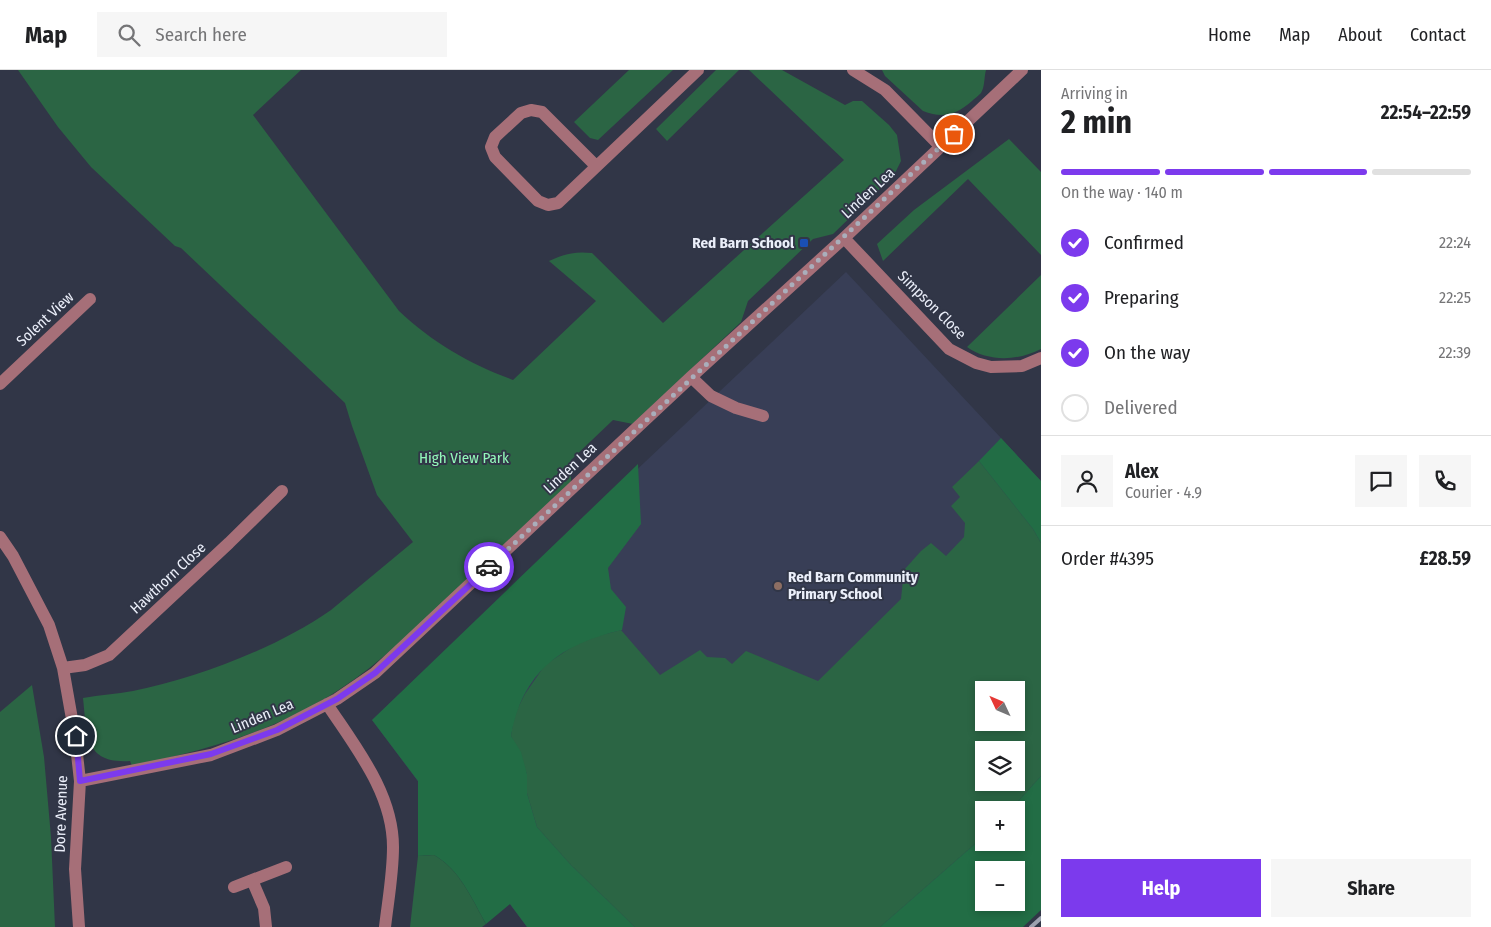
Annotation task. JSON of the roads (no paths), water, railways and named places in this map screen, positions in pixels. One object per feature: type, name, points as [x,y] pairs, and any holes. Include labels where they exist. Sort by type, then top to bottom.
[{"type":"street","points":[[596,166],[542,112],[531,110],[520,113],[495,137],[491,147],[495,157],[538,201],[548,205],[558,203],[698,70]]},
{"type":"street","points":[[853,70],[885,90],[941,147]]},
{"type":"street","name":"Linden Lea","points":[[80,781],[211,754],[277,730],[327,704],[375,673],[691,377],[844,238],[1022,70]]},
{"type":"street","name":"Simpson Close","points":[[844,238],[949,349],[976,363],[990,367],[1022,366],[1041,358]]},
{"type":"street","name":"Solent View","points":[[0,384],[90,299]]},
{"type":"street","points":[[691,377],[711,396],[736,408],[763,416]]},
{"type":"street","name":"Hawthorn Close","points":[[63,668],[85,664],[109,655],[282,491]]},
{"type":"street","name":"Dore Avenue","points":[[0,537],[13,556],[49,625],[63,668],[76,736],[80,781],[75,869],[80,927]]},
{"type":"street","points":[[327,704],[370,769],[381,791],[392,833],[393,848],[384,927]]},
{"type":"street","points":[[234,887],[286,867]]},
{"type":"street","points":[[252,880],[264,908],[266,927]]},
{"type":"railway","points":[[1031,927],[1041,918]]},
{"type":"place","name":"Red Barn School","points":[[804,243]]},
{"type":"place","name":"Red Barn Community Primary School","points":[[778,586]]},
{"type":"park label","name":"High View Park","points":[[464,458]]}]
